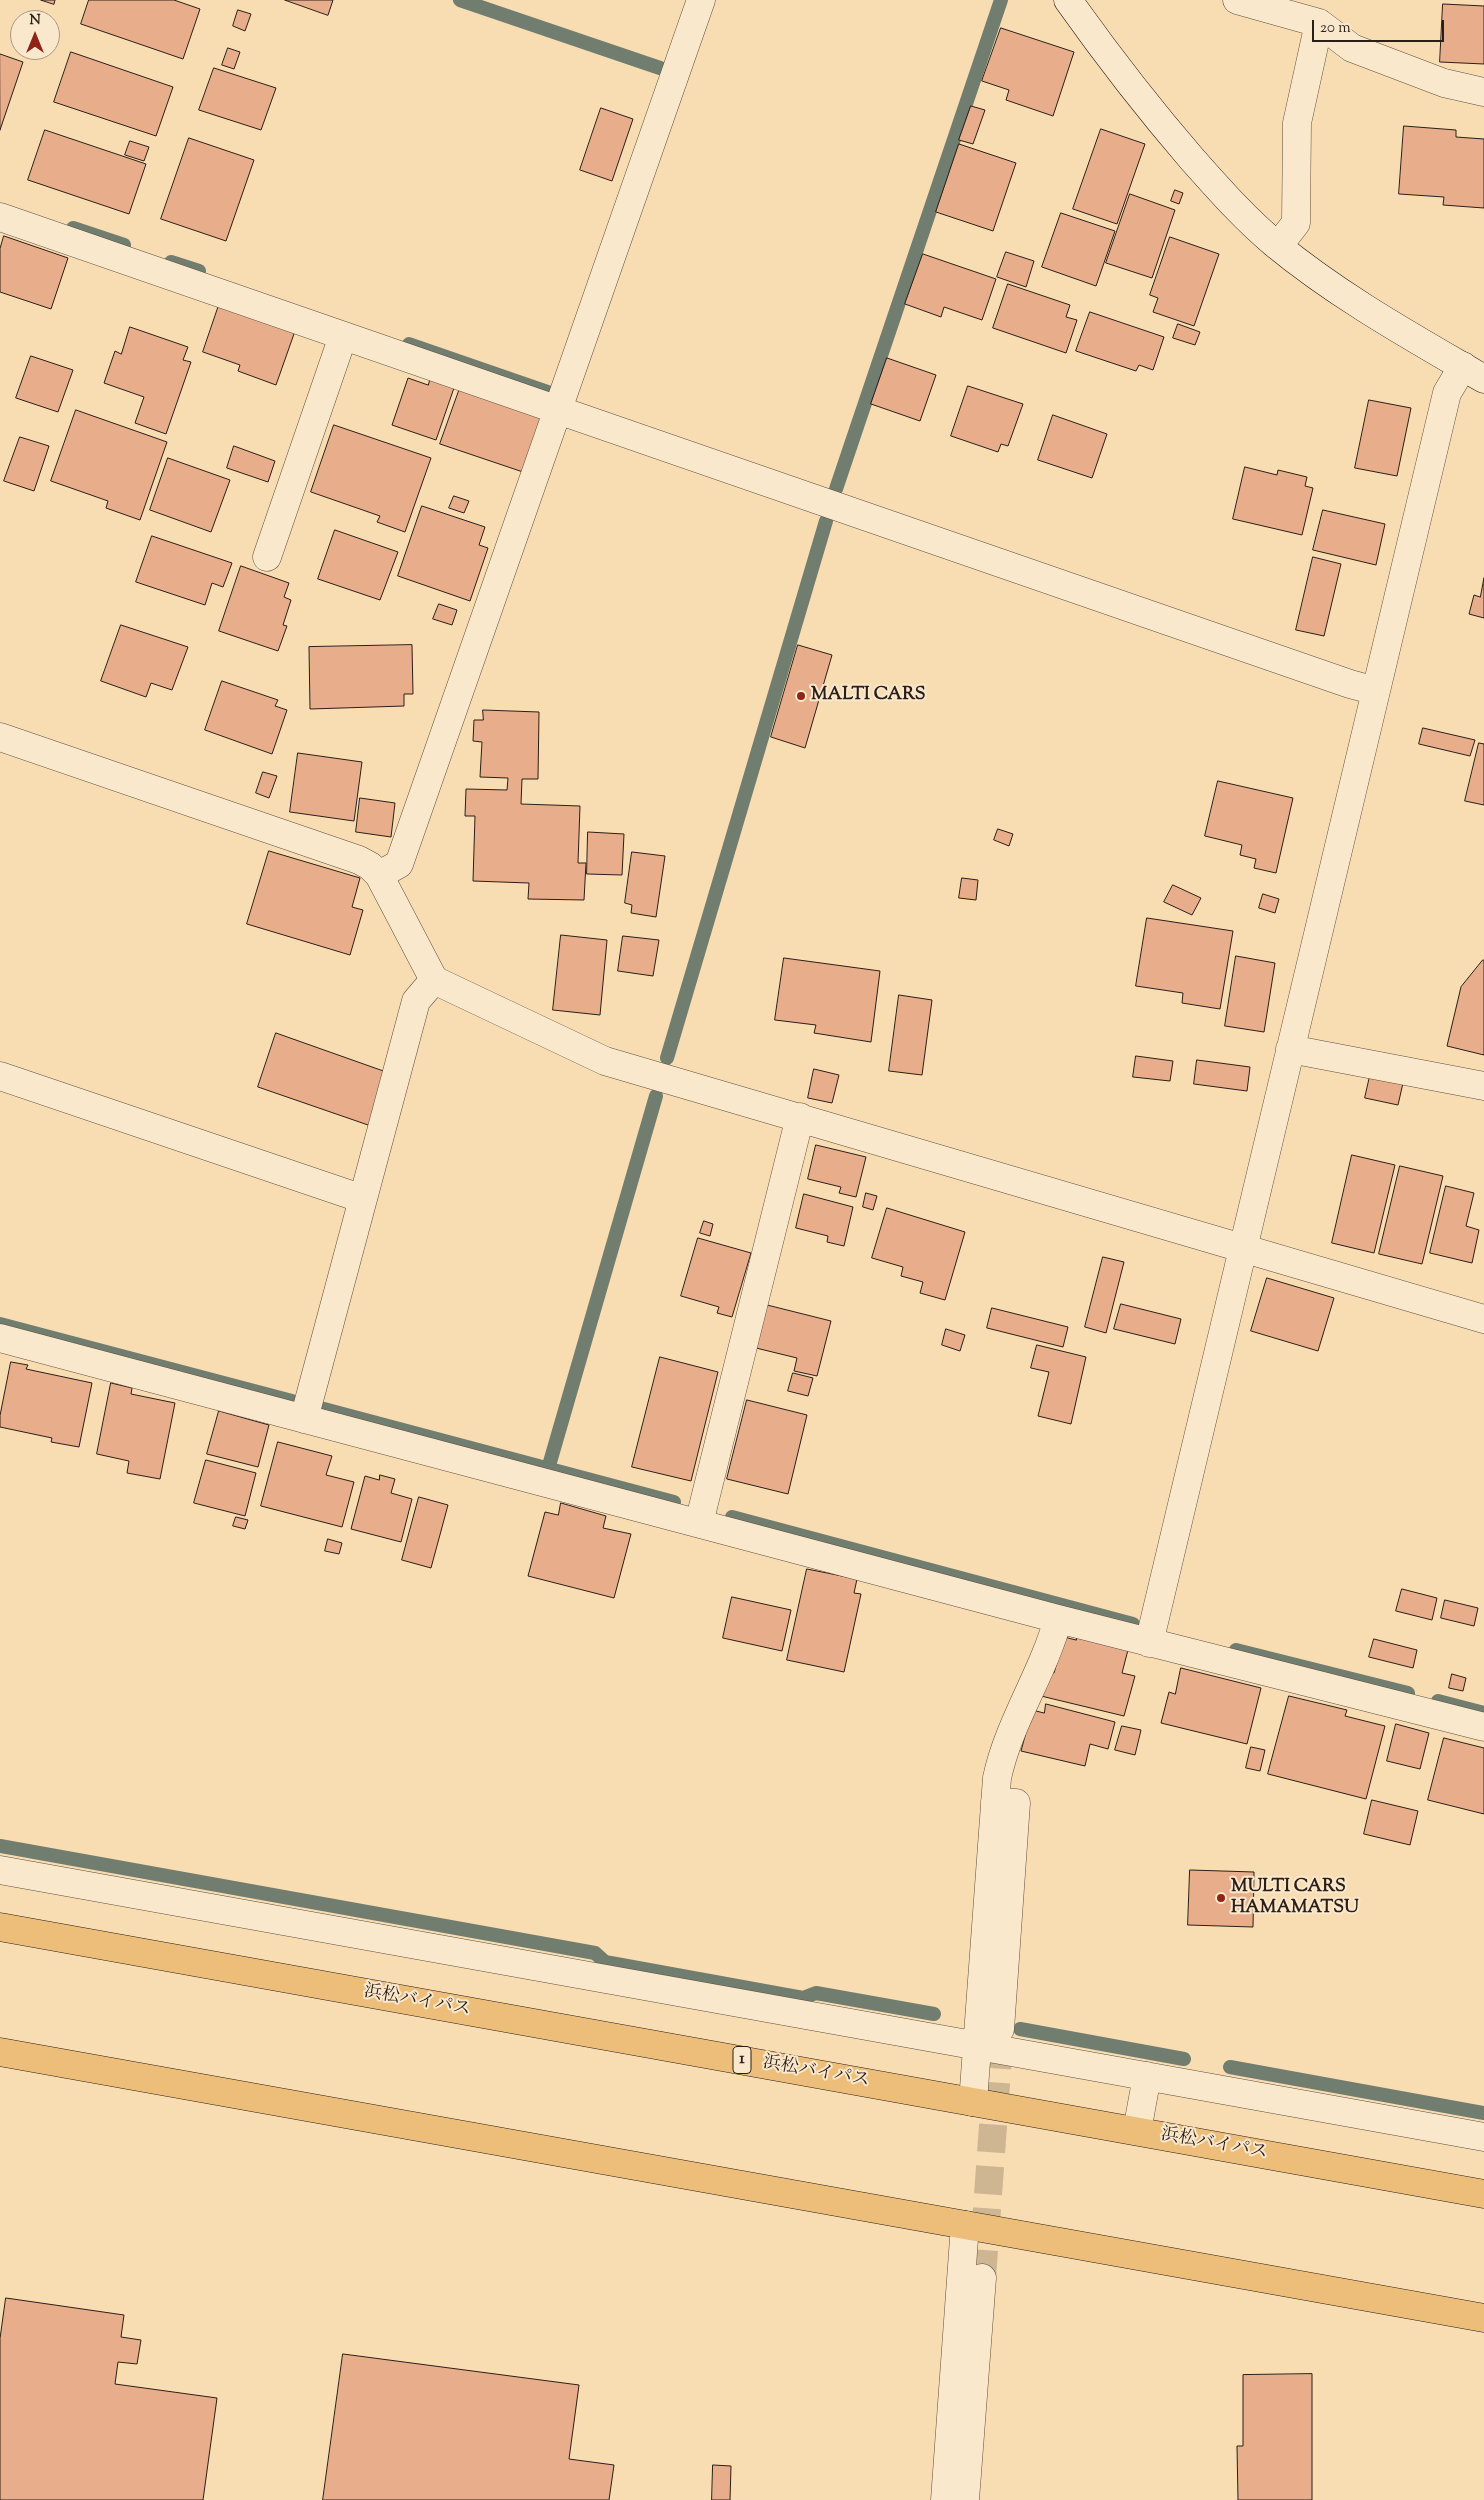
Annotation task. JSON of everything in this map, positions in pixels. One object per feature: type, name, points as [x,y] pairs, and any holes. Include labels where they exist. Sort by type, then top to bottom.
[{"type":"highway","name":"浜松バイパス","points":[[0,1927],[1484,2194]]},
{"type":"highway","points":[[0,2037],[110,2071]]},
{"type":"highway","points":[[0,2052],[1484,2318]]},
{"type":"street","points":[[379,875],[399,864],[701,0]]},
{"type":"street","points":[[1068,0],[1107,54],[1178,143],[1222,193],[1278,246],[1329,286],[1473,372],[1447,393],[1148,1643]]},
{"type":"street","points":[[1237,0],[1319,23],[1352,48],[1444,83],[1484,92]]},
{"type":"street","points":[[1278,246],[1296,223],[1297,123],[1319,23]]},
{"type":"street","points":[[0,217],[1350,684],[1376,691]]},
{"type":"street","points":[[267,557],[343,336]]},
{"type":"street","points":[[0,737],[359,860],[370,866],[379,875],[434,980],[605,1061],[1484,1319]]},
{"type":"street","points":[[304,1419],[416,1001],[434,980]]},
{"type":"street","points":[[1290,1049],[1484,1086]]},
{"type":"street","points":[[0,1076],[363,1199]]},
{"type":"street","points":[[699,1523],[800,1118]]},
{"type":"street","points":[[0,1338],[1148,1643],[1484,1727]]},
{"type":"street","points":[[973,2102],[997,1778],[1007,1741],[1052,1641],[1058,1619]]},
{"type":"street","points":[[994,1802],[1016,1803],[1000,2029]]},
{"type":"street","points":[[0,1870],[1484,2137]]},
{"type":"street","points":[[1137,2131],[1147,2076]]},
{"type":"street","points":[[945,2500],[965,2225]]},
{"type":"street","points":[[965,2500],[982,2278]]},
{"type":"building","points":[[41,0],[55,0],[54,4]]},
{"type":"building","points":[[89,0],[174,0],[200,9],[183,59],[81,24]]},
{"type":"building","points":[[285,0],[333,0],[328,15]]},
{"type":"building","points":[[1443,4],[1484,6],[1484,64],[1440,62]]},
{"type":"building","points":[[238,10],[251,14],[245,31],[233,26]]},
{"type":"building","points":[[1001,28],[1074,52],[1053,116],[1006,100],[1009,90],[982,81]]},
{"type":"building","points":[[228,48],[240,52],[234,69],[222,65]]},
{"type":"building","points":[[71,52],[173,87],[156,136],[54,102]]},
{"type":"building","points":[[0,54],[10,57],[10,60],[23,62],[0,130]]},
{"type":"building","points":[[214,68],[276,88],[261,130],[199,110]]},
{"type":"building","points":[[971,106],[985,110],[973,144],[959,140]]},
{"type":"building","points":[[601,108],[633,119],[612,181],[580,170]]},
{"type":"building","points":[[1404,126],[1456,130],[1456,137],[1484,139],[1484,208],[1443,205],[1444,197],[1399,194]]},
{"type":"building","points":[[1101,129],[1145,144],[1117,224],[1073,209]]},
{"type":"building","points":[[45,130],[146,164],[129,214],[28,180]]},
{"type":"building","points":[[189,138],[254,160],[226,241],[161,219]]},
{"type":"building","points":[[130,141],[149,147],[144,161],[125,155]]},
{"type":"building","points":[[959,144],[1016,163],[993,231],[936,212]]},
{"type":"building","points":[[1175,190],[1183,193],[1179,204],[1171,201]]},
{"type":"building","points":[[1130,194],[1175,210],[1152,278],[1106,263]]},
{"type":"building","points":[[1061,213],[1115,231],[1096,286],[1042,267]]},
{"type":"building","points":[[4,236],[68,258],[51,309],[0,292],[0,249]]},
{"type":"building","points":[[1170,237],[1219,254],[1194,326],[1153,312],[1158,298],[1150,295]]},
{"type":"building","points":[[1006,252],[1034,261],[1026,287],[997,277]]},
{"type":"building","points":[[923,254],[996,279],[982,320],[944,307],[941,317],[905,304]]},
{"type":"building","points":[[1008,284],[1070,305],[1066,317],[1077,320],[1066,353],[993,328]]},
{"type":"building","points":[[219,305],[295,331],[276,385],[238,371],[240,365],[203,352]]},
{"type":"building","points":[[1090,312],[1164,337],[1153,370],[1139,365],[1136,371],[1076,351]]},
{"type":"building","points":[[1178,324],[1200,332],[1195,345],[1173,338]]},
{"type":"building","points":[[130,327],[188,347],[183,360],[191,362],[166,434],[135,423],[144,397],[104,383],[115,351],[121,354]]},
{"type":"building","points":[[31,356],[73,370],[58,412],[16,398]]},
{"type":"building","points":[[887,358],[936,375],[920,421],[871,404]]},
{"type":"building","points":[[431,376],[455,385],[436,440],[392,425],[408,378],[428,385]]},
{"type":"building","points":[[968,386],[1023,404],[1008,446],[1001,444],[998,452],[951,436]]},
{"type":"building","points":[[460,388],[542,417],[523,472],[440,444]]},
{"type":"building","points":[[1369,400],[1411,408],[1397,476],[1355,468]]},
{"type":"building","points":[[76,410],[167,442],[140,520],[106,508],[108,501],[51,481]]},
{"type":"building","points":[[1053,415],[1107,434],[1092,478],[1038,460]]},
{"type":"building","points":[[334,425],[431,458],[405,532],[377,522],[380,516],[311,492]]},
{"type":"building","points":[[20,437],[49,446],[34,491],[4,481]]},
{"type":"building","points":[[234,446],[275,461],[268,482],[227,468]]},
{"type":"building","points":[[168,458],[230,480],[211,532],[150,510]]},
{"type":"building","points":[[1245,467],[1277,475],[1278,470],[1307,477],[1305,486],[1313,488],[1302,535],[1233,519]]},
{"type":"building","points":[[454,496],[469,501],[464,513],[449,508]]},
{"type":"building","points":[[422,506],[485,527],[479,545],[488,548],[470,601],[398,576]]},
{"type":"building","points":[[1323,510],[1385,524],[1376,565],[1313,550]]},
{"type":"building","points":[[335,530],[398,552],[380,600],[318,579]]},
{"type":"building","points":[[152,536],[232,563],[223,587],[212,583],[205,605],[136,582]]},
{"type":"building","points":[[1313,557],[1341,564],[1324,636],[1296,630]]},
{"type":"building","points":[[241,566],[289,583],[284,597],[291,600],[283,625],[287,626],[278,651],[219,631]]},
{"type":"building","points":[[1484,578],[1484,618],[1469,614],[1474,595],[1480,597]]},
{"type":"building","points":[[439,604],[457,610],[452,625],[433,619]]},
{"type":"building","points":[[121,625],[188,647],[172,690],[151,683],[146,697],[101,681]]},
{"type":"building","points":[[412,645],[413,694],[404,694],[404,706],[310,709],[309,647]]},
{"type":"building","name":"MALTI CARS","points":[[798,645],[832,655],[805,748],[771,737]]},
{"type":"building","points":[[222,681],[278,700],[275,706],[287,710],[272,754],[205,730]]},
{"type":"building","points":[[483,710],[539,712],[538,779],[522,779],[521,804],[580,806],[578,863],[586,863],[584,900],[528,899],[529,883],[473,881],[475,816],[465,816],[466,789],[507,790],[508,778],[480,777],[482,742],[473,741],[474,720],[483,720]]},
{"type":"building","points":[[1423,728],[1475,740],[1470,756],[1419,744]]},
{"type":"building","points":[[1479,743],[1484,744],[1484,805],[1465,801]]},
{"type":"building","points":[[298,753],[362,762],[354,821],[290,812]]},
{"type":"building","points":[[263,772],[277,776],[269,798],[256,793]]},
{"type":"building","points":[[1218,781],[1293,798],[1276,873],[1254,868],[1256,859],[1240,855],[1242,845],[1205,836]]},
{"type":"building","points":[[360,798],[395,803],[391,837],[356,832]]},
{"type":"building","points":[[998,829],[1013,834],[1009,846],[994,840]]},
{"type":"building","points":[[588,832],[624,834],[622,875],[587,874]]},
{"type":"building","points":[[269,851],[360,878],[352,907],[363,910],[350,955],[247,924]]},
{"type":"building","points":[[632,852],[665,856],[656,917],[631,913],[632,905],[625,903]]},
{"type":"building","points":[[962,878],[978,880],[976,900],[959,898]]},
{"type":"building","points":[[1173,885],[1201,898],[1192,915],[1164,902]]},
{"type":"building","points":[[1263,894],[1279,899],[1275,913],[1259,908]]},
{"type":"building","points":[[1147,918],[1233,931],[1220,1009],[1182,1003],[1183,993],[1136,986]]},
{"type":"building","points":[[561,935],[607,940],[600,1015],[553,1010]]},
{"type":"building","points":[[623,936],[659,940],[653,976],[618,971]]},
{"type":"building","points":[[1236,956],[1275,963],[1264,1032],[1225,1026]]},
{"type":"building","points":[[784,958],[880,971],[871,1042],[814,1033],[816,1025],[775,1020]]},
{"type":"building","points":[[1483,960],[1484,1055],[1447,1046],[1461,987]]},
{"type":"building","points":[[899,995],[932,1000],[922,1075],[889,1071]]},
{"type":"building","points":[[276,1033],[389,1073],[371,1126],[258,1087]]},
{"type":"building","points":[[1136,1056],[1173,1061],[1170,1081],[1133,1077]]},
{"type":"building","points":[[1197,1060],[1250,1067],[1247,1091],[1194,1084]]},
{"type":"building","points":[[814,1069],[839,1075],[832,1103],[808,1098]]},
{"type":"building","points":[[1370,1076],[1403,1083],[1398,1105],[1365,1098]]},
{"type":"building","points":[[816,1145],[866,1157],[856,1197],[839,1193],[841,1187],[808,1179]]},
{"type":"building","points":[[1352,1155],[1395,1165],[1374,1253],[1332,1243]]},
{"type":"building","points":[[1400,1166],[1443,1176],[1422,1264],[1379,1254]]},
{"type":"building","points":[[1446,1186],[1474,1193],[1466,1226],[1479,1230],[1472,1263],[1430,1253]]},
{"type":"building","points":[[866,1193],[877,1196],[873,1210],[863,1207]]},
{"type":"building","points":[[804,1194],[853,1207],[844,1246],[827,1242],[828,1236],[796,1228]]},
{"type":"building","points":[[887,1208],[965,1232],[945,1300],[920,1293],[923,1282],[901,1276],[903,1267],[872,1258]]},
{"type":"building","points":[[704,1221],[713,1224],[710,1236],[700,1233]]},
{"type":"building","points":[[698,1238],[751,1253],[732,1317],[717,1313],[719,1307],[681,1296]]},
{"type":"building","points":[[1103,1257],[1124,1262],[1106,1333],[1085,1327]]},
{"type":"building","points":[[1267,1278],[1334,1298],[1318,1351],[1251,1331]]},
{"type":"building","points":[[1121,1304],[1181,1319],[1175,1344],[1114,1329]]},
{"type":"building","points":[[767,1305],[831,1321],[817,1376],[794,1371],[797,1358],[756,1348]]},
{"type":"building","points":[[992,1308],[1068,1327],[1063,1347],[987,1328]]},
{"type":"building","points":[[946,1329],[965,1335],[960,1351],[942,1345]]},
{"type":"building","points":[[1037,1345],[1086,1357],[1071,1424],[1038,1416],[1049,1372],[1031,1368]]},
{"type":"building","points":[[660,1357],[718,1372],[691,1481],[632,1467]]},
{"type":"building","points":[[11,1362],[28,1365],[26,1369],[92,1383],[79,1447],[51,1442],[52,1438],[0,1427],[0,1416]]},
{"type":"building","points":[[793,1373],[813,1378],[808,1396],[788,1391]]},
{"type":"building","points":[[111,1383],[132,1388],[131,1394],[175,1403],[160,1479],[127,1473],[129,1461],[97,1454]]},
{"type":"building","points":[[747,1400],[807,1415],[788,1494],[727,1479]]},
{"type":"building","points":[[219,1411],[269,1425],[258,1467],[207,1454]]},
{"type":"building","points":[[278,1442],[332,1456],[326,1475],[354,1482],[342,1527],[261,1506]]},
{"type":"building","points":[[206,1460],[256,1473],[245,1516],[194,1503]]},
{"type":"building","points":[[380,1475],[395,1479],[391,1493],[412,1499],[401,1542],[351,1529],[365,1476],[379,1480]]},
{"type":"building","points":[[419,1497],[448,1505],[431,1568],[402,1560]]},
{"type":"building","points":[[561,1503],[606,1516],[603,1528],[631,1534],[614,1598],[528,1576],[545,1512],[558,1515]]},
{"type":"building","points":[[236,1517],[248,1520],[245,1529],[233,1526]]},
{"type":"building","points":[[328,1539],[342,1543],[339,1554],[325,1551]]},
{"type":"building","points":[[807,1569],[857,1579],[854,1593],[861,1594],[844,1672],[787,1660]]},
{"type":"building","points":[[1402,1589],[1437,1598],[1432,1620],[1396,1611]]},
{"type":"building","points":[[732,1597],[791,1610],[782,1651],[723,1638]]},
{"type":"building","points":[[1445,1600],[1478,1608],[1474,1626],[1441,1618]]},
{"type":"building","points":[[1077,1633],[1129,1646],[1122,1673],[1135,1676],[1124,1716],[1041,1696],[1048,1671],[1054,1673],[1064,1637],[1076,1640]]},
{"type":"building","points":[[1374,1639],[1417,1650],[1413,1668],[1369,1657]]},
{"type":"building","points":[[1181,1668],[1261,1688],[1247,1744],[1161,1723],[1169,1692],[1175,1694]]},
{"type":"building","points":[[1452,1674],[1466,1678],[1463,1691],[1449,1688]]},
{"type":"building","points":[[1289,1696],[1347,1710],[1345,1716],[1385,1726],[1366,1799],[1268,1774]]},
{"type":"building","points":[[1046,1704],[1115,1722],[1108,1749],[1090,1744],[1085,1766],[1021,1751],[1032,1710],[1044,1713]]},
{"type":"building","points":[[1396,1724],[1429,1733],[1420,1769],[1387,1761]]},
{"type":"building","points":[[1122,1726],[1141,1730],[1135,1755],[1115,1750]]},
{"type":"building","points":[[1444,1738],[1484,1748],[1484,1814],[1428,1800]]},
{"type":"building","points":[[1251,1747],[1265,1750],[1260,1771],[1246,1768]]},
{"type":"building","points":[[1372,1800],[1418,1811],[1410,1845],[1364,1834]]},
{"type":"building","name":"MULTI CARS HAMAMATSU","points":[[1190,1870],[1254,1872],[1253,1927],[1188,1925]]},
{"type":"building","points":[[6,2298],[124,2315],[121,2337],[141,2340],[137,2364],[118,2362],[115,2384],[217,2398],[203,2500],[0,2500],[0,2339]]},
{"type":"building","points":[[343,2354],[579,2385],[569,2459],[614,2465],[609,2500],[323,2500]]},
{"type":"building","points":[[1312,2374],[1312,2500],[1238,2500],[1237,2446],[1243,2446],[1243,2375]]},
{"type":"building","points":[[713,2465],[731,2466],[730,2500],[712,2500]]},
{"type":"waterway","points":[[460,0],[660,68]]},
{"type":"waterway","points":[[836,489],[1001,0]]},
{"type":"waterway","points":[[73,228],[124,245]]},
{"type":"waterway","points":[[171,262],[199,271]]},
{"type":"waterway","points":[[409,344],[548,392]]},
{"type":"waterway","points":[[667,1058],[826,521]]},
{"type":"waterway","points":[[548,1469],[656,1096]]},
{"type":"waterway","points":[[0,1324],[292,1401]]},
{"type":"waterway","points":[[324,1409],[674,1502]]},
{"type":"waterway","points":[[732,1517],[1133,1624]]},
{"type":"waterway","points":[[1236,1650],[1408,1693]]},
{"type":"waterway","points":[[1438,1701],[1484,1713]]},
{"type":"waterway","points":[[0,1846],[595,1953],[605,1962],[803,1998],[816,1993],[934,2014]]},
{"type":"waterway","points":[[1020,2029],[1184,2059]]},
{"type":"waterway","points":[[1230,2067],[1484,2113]]},
{"type":"tunnel","points":[[982,2278],[1000,2029]]},
{"type":"place","name":"MALTI CARS","points":[[801,696]]},
{"type":"place","name":"MULTI CARS HAMAMATSU","points":[[1221,1898]]}]
